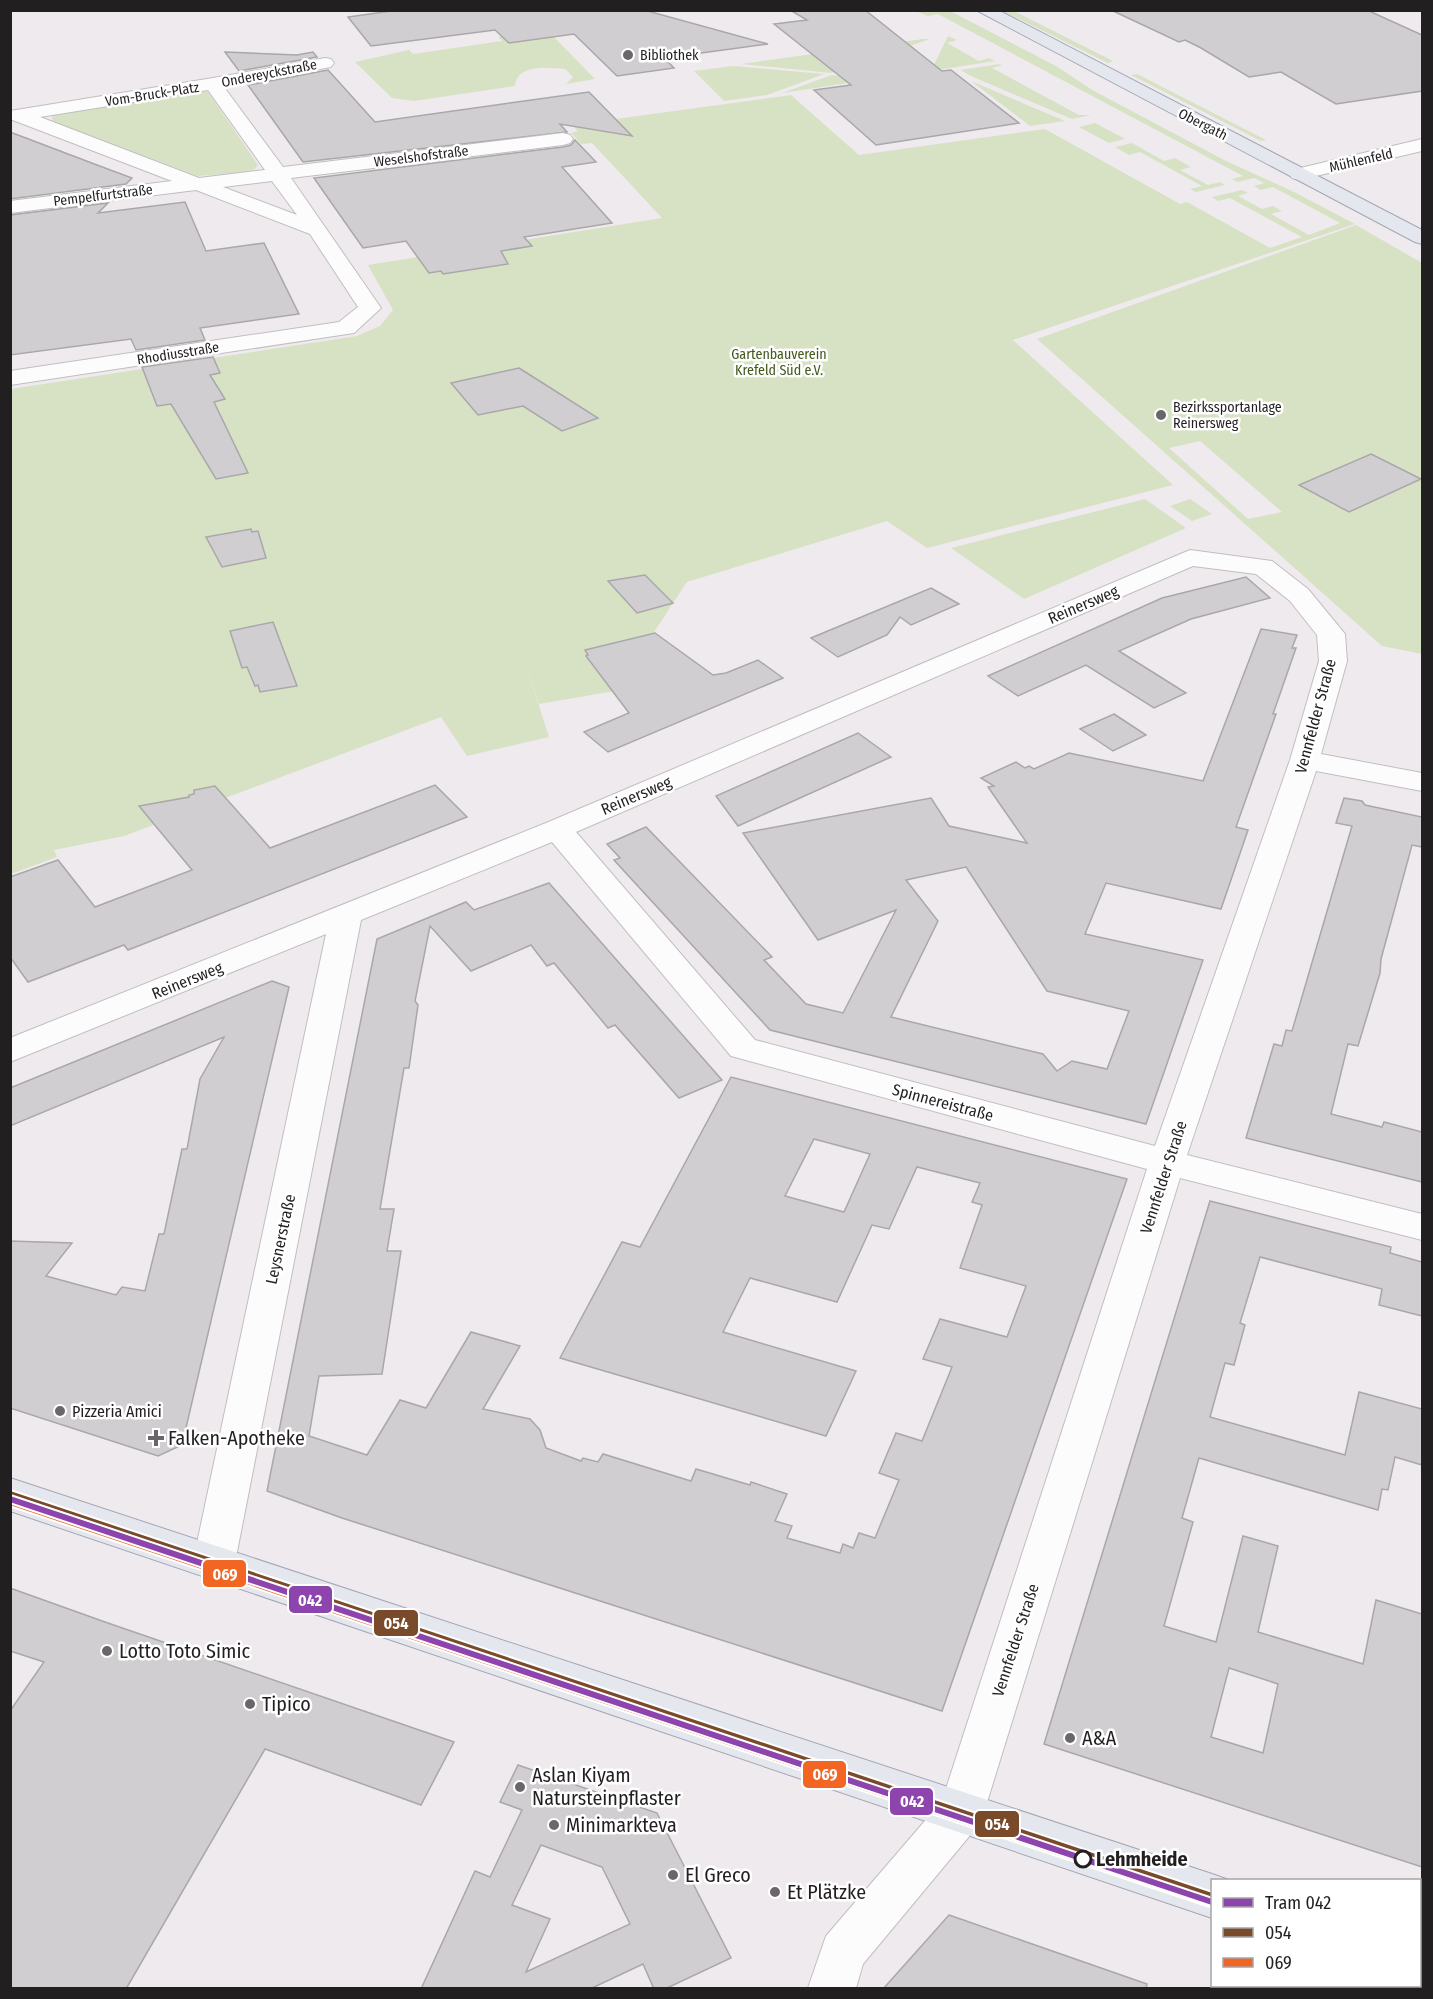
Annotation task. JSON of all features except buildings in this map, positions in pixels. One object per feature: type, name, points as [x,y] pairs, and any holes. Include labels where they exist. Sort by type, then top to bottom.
[{"type":"main road","name":"Obergath","points":[[984,10],[1422,238]]},
{"type":"main road","points":[[1302,152],[1355,179]]},
{"type":"main road","points":[[10,1494],[1211,1896]]},
{"type":"street","name":"Ondereyckstraße","points":[[213,84],[325,63]]},
{"type":"street","name":"Vom-Bruck-Platz","points":[[14,114],[213,84],[318,230]]},
{"type":"street","name":"Vom-Bruck-Platz","points":[[14,114],[318,230]]},
{"type":"street","name":"Weselshofstraße","points":[[278,174],[563,139]]},
{"type":"street","name":"Mühlenfeld","points":[[1299,174],[1422,145]]},
{"type":"street","name":"Vom-Bruck-Platz","points":[[195,184],[278,174]]},
{"type":"street","name":"Pempelfurtstraße","points":[[10,207],[195,184]]},
{"type":"street","name":"Rhodiusstraße","points":[[10,378],[346,328],[370,308],[318,230]]},
{"type":"street","name":"Reinersweg","points":[[10,1050],[557,829],[1190,558],[1263,567]]},
{"type":"street","name":"Vennfelder Straße","points":[[961,1812],[1167,1162],[1305,760],[1333,661],[1331,634],[1299,595],[1263,567]]},
{"type":"street","points":[[1305,760],[1422,782]]},
{"type":"street","name":"Spinnereistraße","points":[[557,829],[743,1048],[1167,1162],[1422,1227]]},
{"type":"street","name":"Leysnerstraße","points":[[214,1562],[346,916]]},
{"type":"street","points":[[832,1989],[843,1952],[961,1812]]},
{"type":"green space","name":"Gartenbauverein Krefeld Süd e.V.","points":[[915,11],[950,11],[1056,66],[1094,91],[1226,161],[1296,193],[1355,224],[1013,340],[1173,485],[927,548],[887,521],[687,582],[654,632],[696,662],[632,688],[539,704],[523,655],[549,737],[467,756],[441,717],[124,836],[54,850],[57,857],[11,874],[11,389],[357,336],[380,326],[393,310],[368,265],[662,218],[592,143],[581,144],[571,133],[578,131],[572,125],[791,95],[859,155],[1045,129],[1180,204],[1187,202],[1270,248],[1302,237],[1230,198],[1218,201],[1212,197],[1242,190],[1248,193],[1238,196],[1262,209],[1273,206],[1282,211],[1271,214],[1309,235],[1340,223],[1273,187],[1261,190],[1254,186],[1264,183],[1254,178],[1237,182],[1232,179],[1243,176],[938,14],[928,16]]},
{"type":"green space","points":[[1003,11],[1014,11],[1113,61],[1108,63]]},
{"type":"green space","points":[[547,30],[595,79],[566,84],[573,77],[565,69],[535,68],[522,74],[515,86],[414,101],[392,98],[355,62],[409,50],[413,54],[502,41],[498,37]]},
{"type":"green space","points":[[948,36],[957,40],[947,43],[979,61],[989,58],[995,61],[931,71]]},
{"type":"green space","points":[[930,39],[831,73],[741,64]]},
{"type":"green space","points":[[1002,65],[992,68],[1079,115],[1091,115],[1072,119],[960,70]]},
{"type":"green space","points":[[733,66],[824,74],[767,95],[724,101],[694,71]]},
{"type":"green space","points":[[1137,74],[1266,140],[1261,141],[1131,75]]},
{"type":"green space","points":[[832,75],[875,79],[782,93]]},
{"type":"green space","points":[[971,81],[1065,121],[1030,126]]},
{"type":"green space","points":[[208,92],[258,165],[255,169],[246,172],[198,176],[53,122],[52,117],[54,114]]},
{"type":"green space","points":[[1095,123],[1125,139],[1109,143],[1079,127]]},
{"type":"green space","points":[[1132,143],[1164,161],[1175,158],[1191,167],[1180,170],[1208,185],[1220,182],[1225,185],[1196,192],[1190,189],[1202,186],[1140,152],[1129,155],[1115,147]]},
{"type":"green space","points":[[1356,225],[1422,263],[1422,654],[1382,646],[1037,339]],"holes":[[[1200,441],[1282,512],[1248,519],[1169,448]]]},
{"type":"green space","points":[[1145,499],[1186,528],[1024,599],[951,548]]},
{"type":"green space","points":[[1190,499],[1212,514],[1192,521],[1170,506]]},
{"type":"tram line","name":"042","points":[[10,1499],[1211,1902]]},
{"type":"transit line","name":"054","points":[[10,1494],[1211,1896]]},
{"type":"transit line","name":"069","points":[[10,1502],[1210,1903]]},
{"type":"place","name":"Bibliothek","points":[[628,55]]},
{"type":"place","name":"Bezirkssportanlage Reinersweg","points":[[1161,415]]},
{"type":"place","name":"Pizzeria Amici","points":[[60,1411]]},
{"type":"place","name":"Falken-Apotheke","points":[[156,1438]]},
{"type":"place","name":"Lotto Toto Simic","points":[[107,1651]]},
{"type":"place","name":"Tipico","points":[[250,1704]]},
{"type":"place","name":"A&A","points":[[1070,1738]]},
{"type":"place","name":"Aslan Kiyam Natursteinpflaster","points":[[520,1787]]},
{"type":"place","name":"Minimarkteva","points":[[554,1825]]},
{"type":"place","name":"Lehmheide","points":[[1083,1859]]},
{"type":"place","name":"El Greco","points":[[673,1875]]},
{"type":"place","name":"Et Plätzke","points":[[775,1892]]}]
